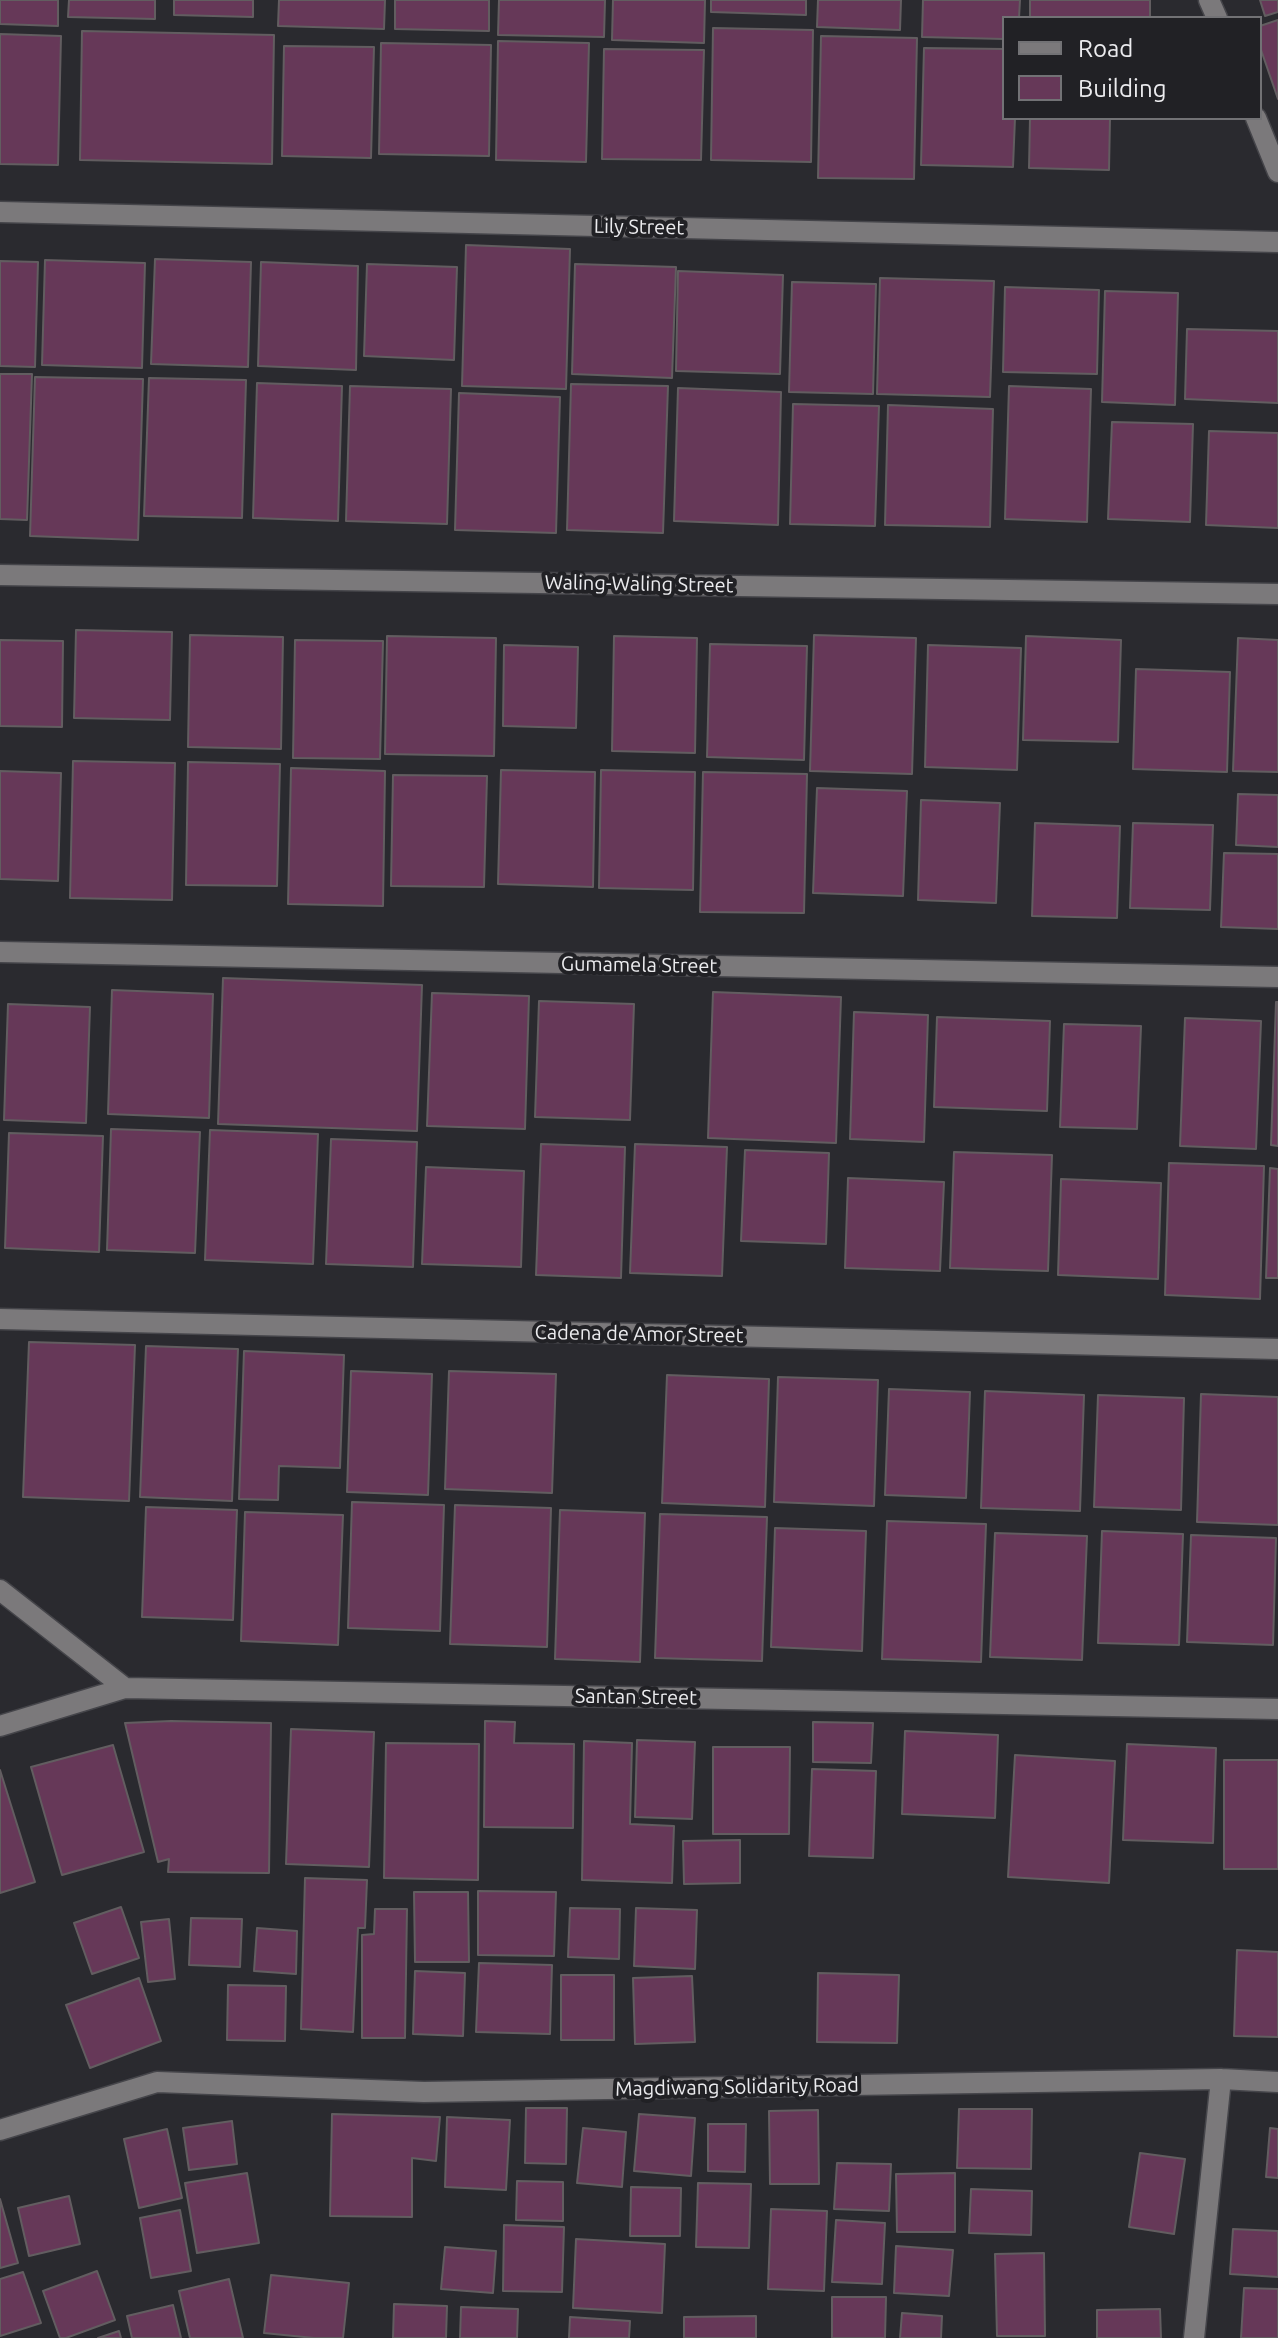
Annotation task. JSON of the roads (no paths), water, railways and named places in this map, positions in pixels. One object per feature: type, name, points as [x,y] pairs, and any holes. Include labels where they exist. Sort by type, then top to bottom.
[{"type":"street","points":[[1257,120],[1278,172]]},
{"type":"street","name":"Lily Street","points":[[0,212],[1278,242]]},
{"type":"street","name":"Waling-Waling Street","points":[[0,575],[1278,594]]},
{"type":"street","name":"Gumamela Street","points":[[0,952],[1278,977]]},
{"type":"street","name":"Cadena de Amor Street","points":[[0,1319],[1278,1349]]},
{"type":"street","points":[[0,1590],[125,1688]]},
{"type":"street","name":"Santan Street","points":[[0,1726],[125,1688],[1278,1709]]},
{"type":"street","points":[[1194,2338],[1221,2079]]},
{"type":"street","name":"Magdiwang Solidarity Road","points":[[0,2130],[157,2082],[424,2092],[1221,2079],[1278,2082]]}]
